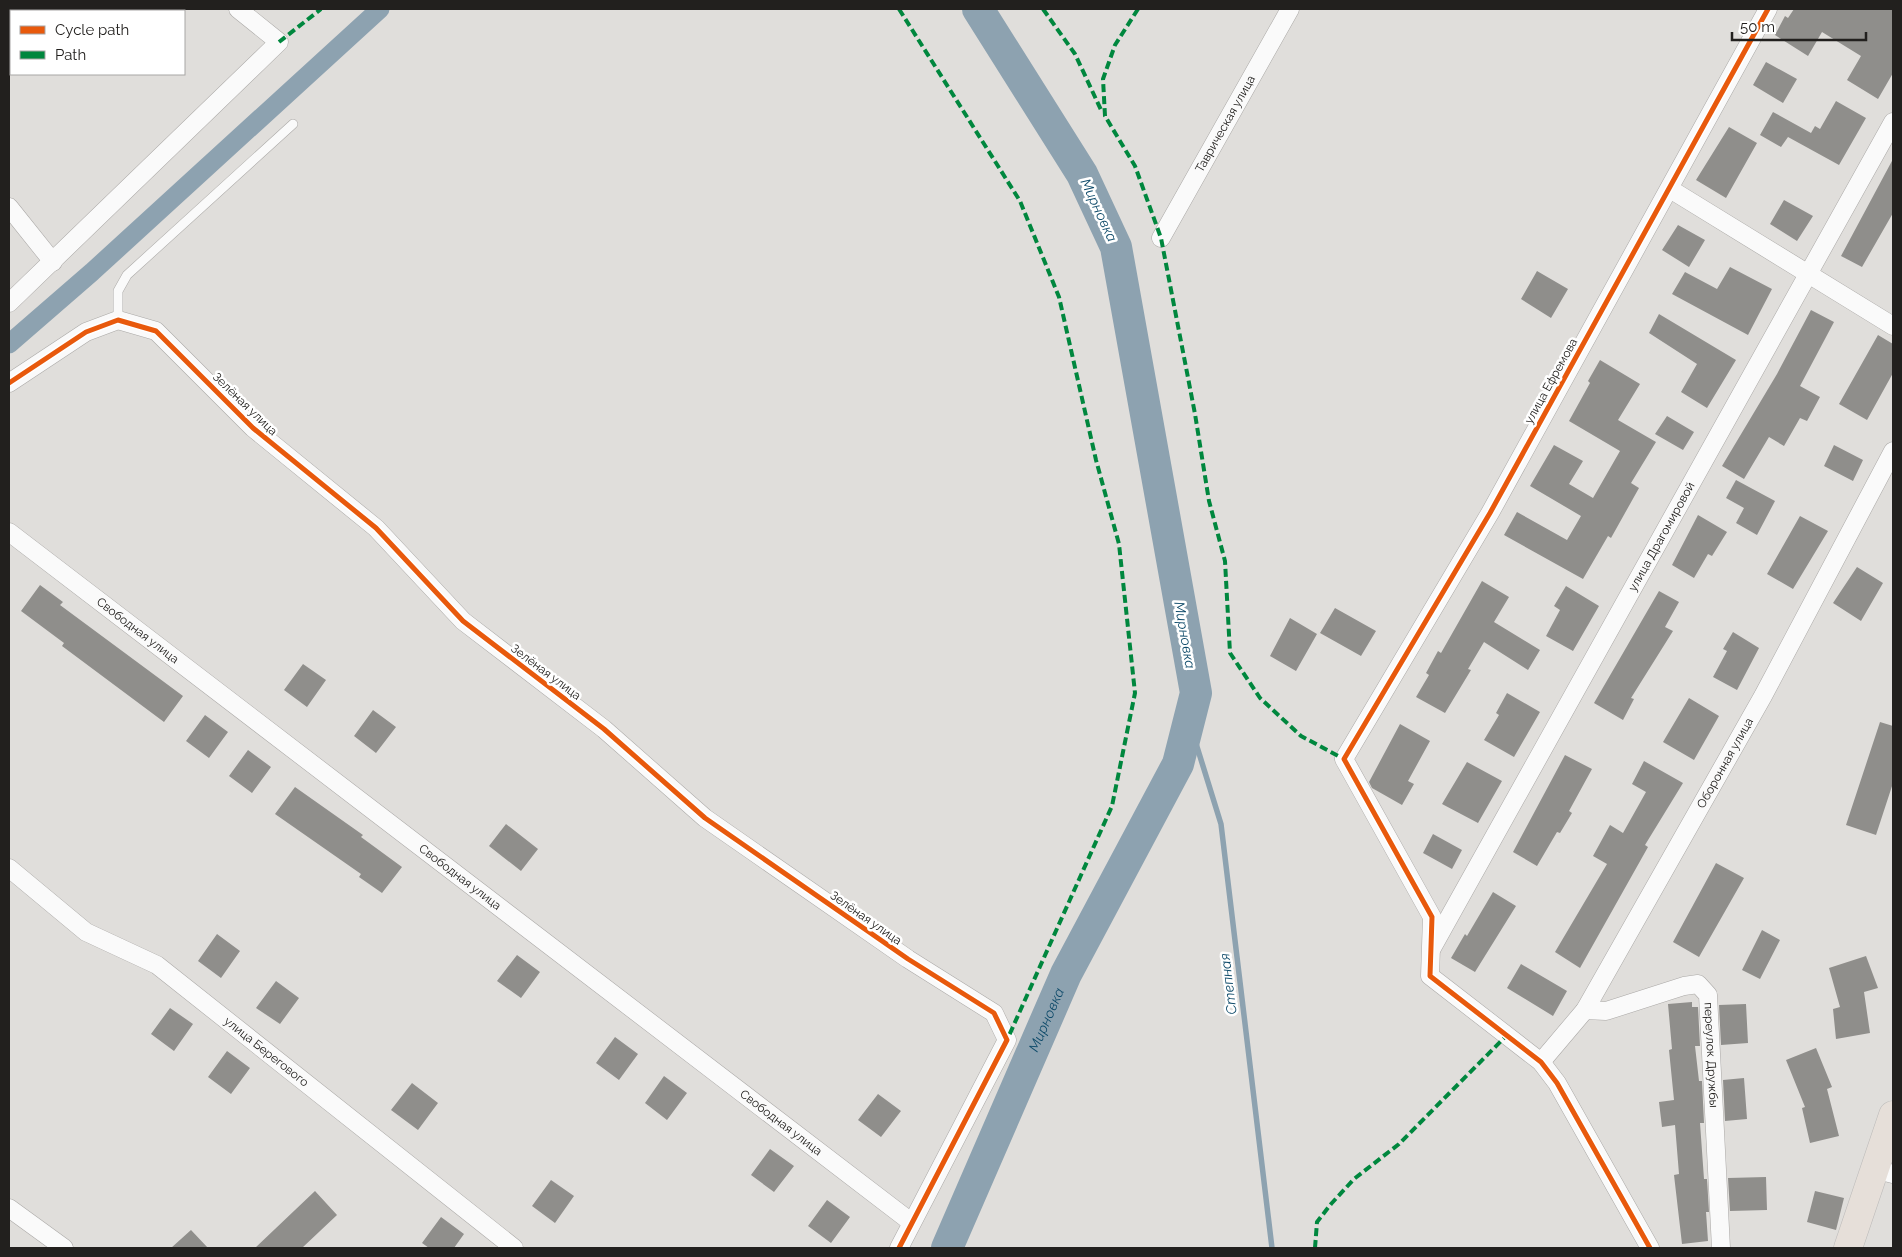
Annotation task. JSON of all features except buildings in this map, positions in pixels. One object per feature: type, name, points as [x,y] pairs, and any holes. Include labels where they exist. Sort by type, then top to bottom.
[{"type":"highway","points":[[1848,1248],[1884,1172],[1893,1115]]},
{"type":"street","points":[[9,302],[53,262],[279,42],[238,9]]},
{"type":"street","name":"Таврическая улица","points":[[1160,238],[1290,9]]},
{"type":"street","name":"улица Ефремова","points":[[1431,951],[1432,917],[1344,759],[1490,513],[1768,9]]},
{"type":"street","name":"улица Драгомировой","points":[[1431,951],[1893,122]]},
{"type":"street","points":[[1670,188],[1893,326]]},
{"type":"street","points":[[9,207],[53,262]]},
{"type":"street","points":[[9,383],[86,332],[118,320]]},
{"type":"street","name":"Зелёная улица","points":[[118,320],[156,331],[253,428],[376,528],[463,621],[604,729],[706,818],[908,959],[994,1013],[1007,1040],[911,1222]]},
{"type":"street","name":"Оборонная улица","points":[[1541,1062],[1585,1010],[1763,696],[1893,451]]},
{"type":"street","name":"Свободная улица","points":[[9,532],[911,1222]]},
{"type":"street","name":"улица Берегового","points":[[9,868],[86,932],[157,966],[514,1248]]},
{"type":"street","points":[[1431,951],[1430,976],[1541,1062],[1557,1083],[1650,1248]]},
{"type":"street","name":"переулок Дружбы","points":[[1585,1010],[1606,1012],[1684,986],[1698,984],[1708,995],[1721,1248]]},
{"type":"street","points":[[9,1208],[64,1248]]},
{"type":"street","points":[[899,1248],[911,1222]]},
{"type":"lane","points":[[118,320],[118,292],[127,275],[293,124]]},
{"type":"waterway","points":[[9,344],[92,272],[380,9]]},
{"type":"waterway","name":"Мирновка","points":[[947,1248],[1066,974],[1178,764],[1196,693],[1116,247],[1082,174],[978,9]]},
{"type":"waterway","name":"Степная","points":[[1189,721],[1221,824],[1272,1248]]},
{"type":"marked path","points":[[279,42],[321,9]]},
{"type":"marked path","points":[[899,9],[1020,201],[1059,297],[1096,460],[1119,544],[1135,693],[1112,806],[1007,1040]]},
{"type":"marked path","points":[[1043,9],[1075,54],[1102,112]]},
{"type":"marked path","points":[[1138,9],[1115,45],[1103,79],[1105,116],[1135,166],[1161,238],[1195,414],[1209,501],[1225,561],[1230,653],[1260,698],[1301,736],[1344,759]]},
{"type":"marked path","points":[[1315,1248],[1317,1222],[1331,1204],[1354,1179],[1399,1144],[1507,1035]]},
{"type":"cycle path","points":[[1650,1248],[1557,1083],[1541,1062],[1430,976],[1432,917],[1344,759],[1490,513],[1768,9]]},
{"type":"cycle path","points":[[9,383],[86,332],[118,320],[156,331],[253,428],[376,528],[463,621],[604,729],[705,818],[908,959],[994,1013],[1007,1040],[899,1248]]}]
